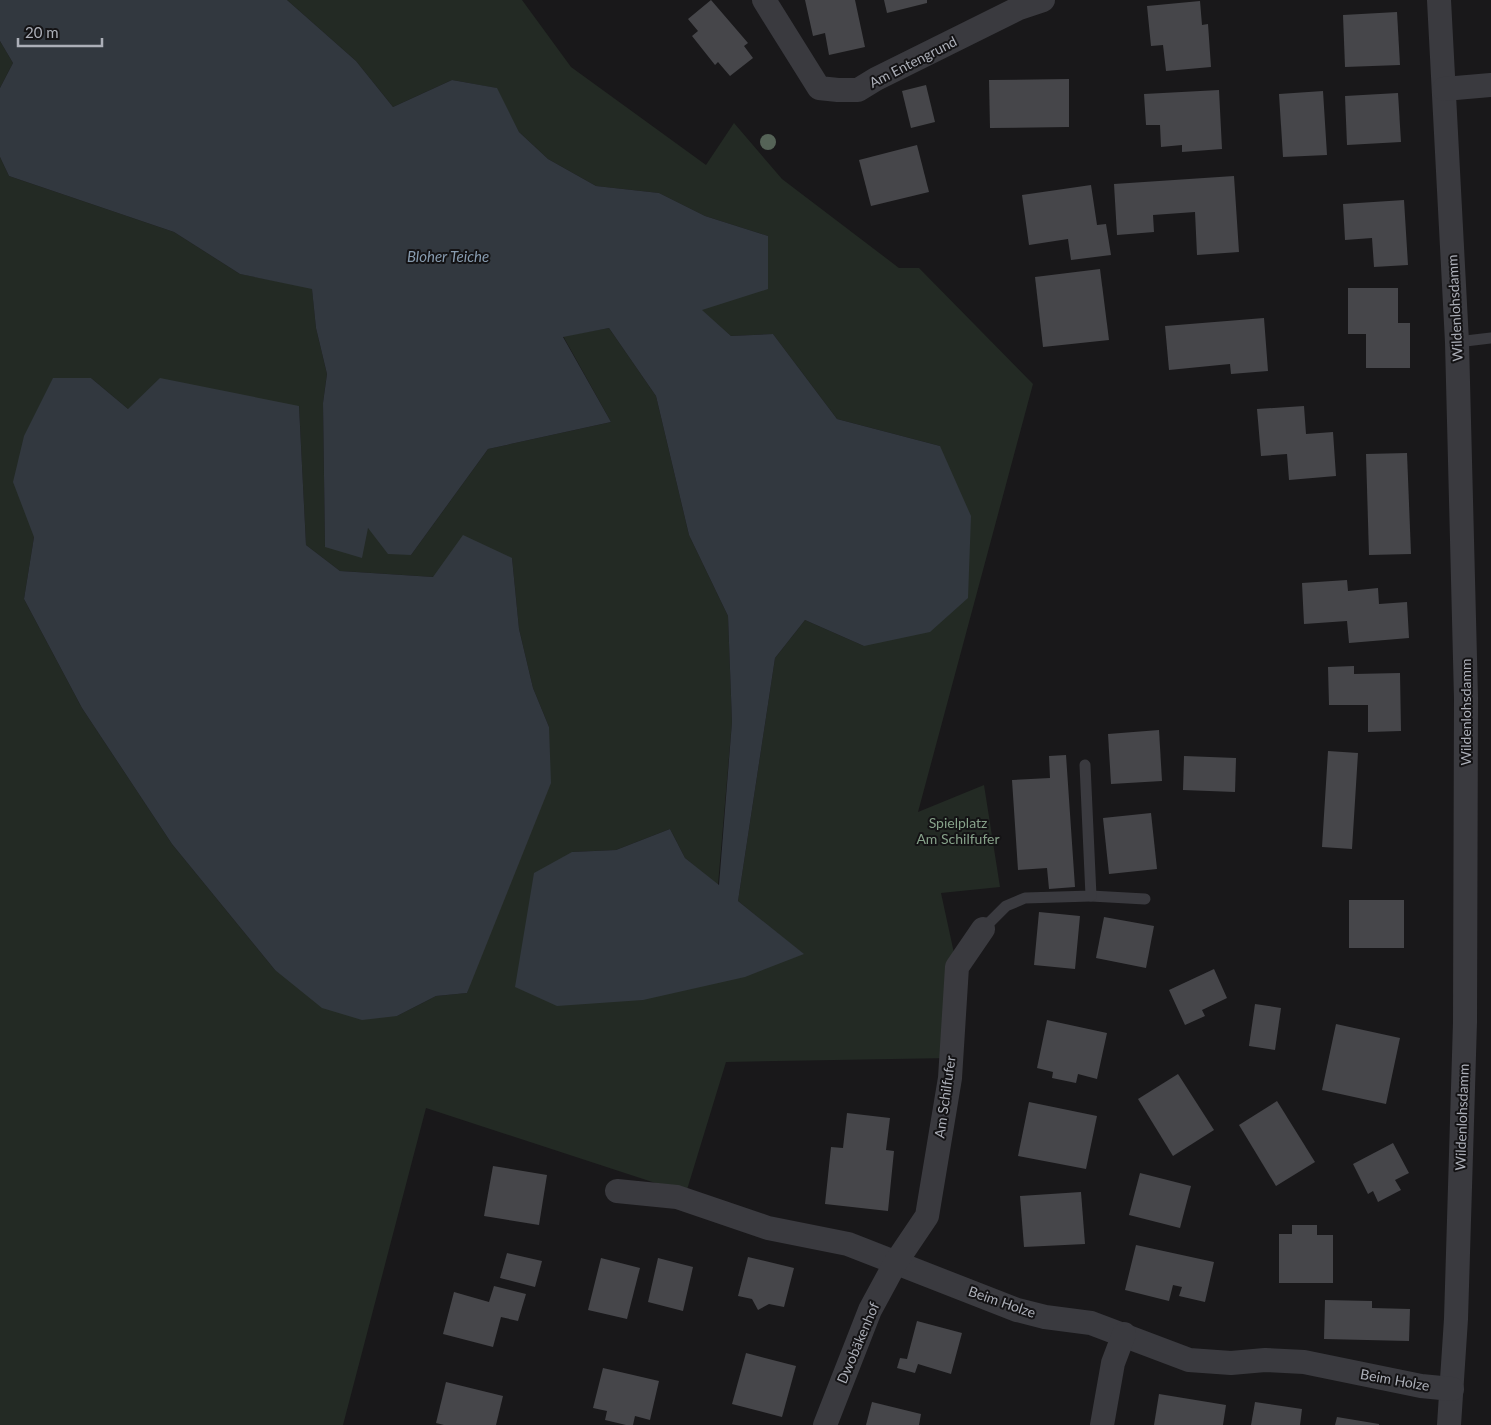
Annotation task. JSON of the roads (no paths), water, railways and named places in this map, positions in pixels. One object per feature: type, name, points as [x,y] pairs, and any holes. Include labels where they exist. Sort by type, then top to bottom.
[{"type":"street","name":"Am Entengrund","points":[[764,0],[819,88],[858,90],[876,79],[1019,8],[1043,0]]},
{"type":"street","name":"Wildenlohsdamm","points":[[1439,0],[1456,342],[1466,698],[1465,1022],[1456,1299],[1449,1425]]},
{"type":"street","points":[[1444,89],[1491,85]]},
{"type":"street","name":"Am Schilfufer","points":[[896,1262],[927,1216],[950,1078],[957,967],[983,929]]},
{"type":"street","name":"Beim Holze","points":[[617,1191],[677,1197],[768,1228],[848,1244],[1017,1310],[1045,1317],[1091,1323],[1189,1360],[1231,1363],[1265,1360],[1304,1362],[1421,1386],[1452,1389]]},
{"type":"street","name":"Dwobäkenhof","points":[[825,1425],[870,1310],[896,1262]]},
{"type":"street","points":[[1102,1425],[1113,1363],[1124,1334]]},
{"type":"lane","points":[[1456,342],[1491,338]]},
{"type":"lane","points":[[1085,765],[1091,896]]},
{"type":"lane","points":[[983,929],[1006,906],[1025,898],[1091,896],[1145,899]]},
{"type":"water","name":"Bloher Teiche","points":[[0,0],[287,0],[356,61],[393,107],[452,80],[497,88],[519,132],[548,159],[596,186],[659,193],[705,216],[768,236],[768,289],[702,310],[731,336],[773,334],[837,419],[940,446],[971,516],[968,598],[930,632],[864,646],[805,620],[775,658],[738,901],[804,954],[745,977],[643,1000],[557,1006],[515,987],[534,873],[572,852],[616,850],[670,829],[685,858],[719,885],[732,722],[728,616],[689,535],[656,396],[609,328],[563,337],[611,422],[488,449],[411,555],[388,554],[368,528],[362,558],[325,547],[323,403],[327,374],[316,328],[312,289],[240,274],[174,232],[9,176],[0,157],[0,88],[13,63],[0,41]]},
{"type":"water","points":[[53,378],[91,378],[128,409],[160,378],[299,406],[306,545],[340,571],[433,577],[463,535],[512,558],[519,629],[533,688],[549,727],[551,783],[467,993],[436,996],[397,1016],[362,1020],[322,1008],[275,970],[172,844],[82,708],[24,599],[34,537],[13,482],[24,436]]},
{"type":"park label","name":"Spielplatz Am Schilfufer","points":[[958,832]]}]
